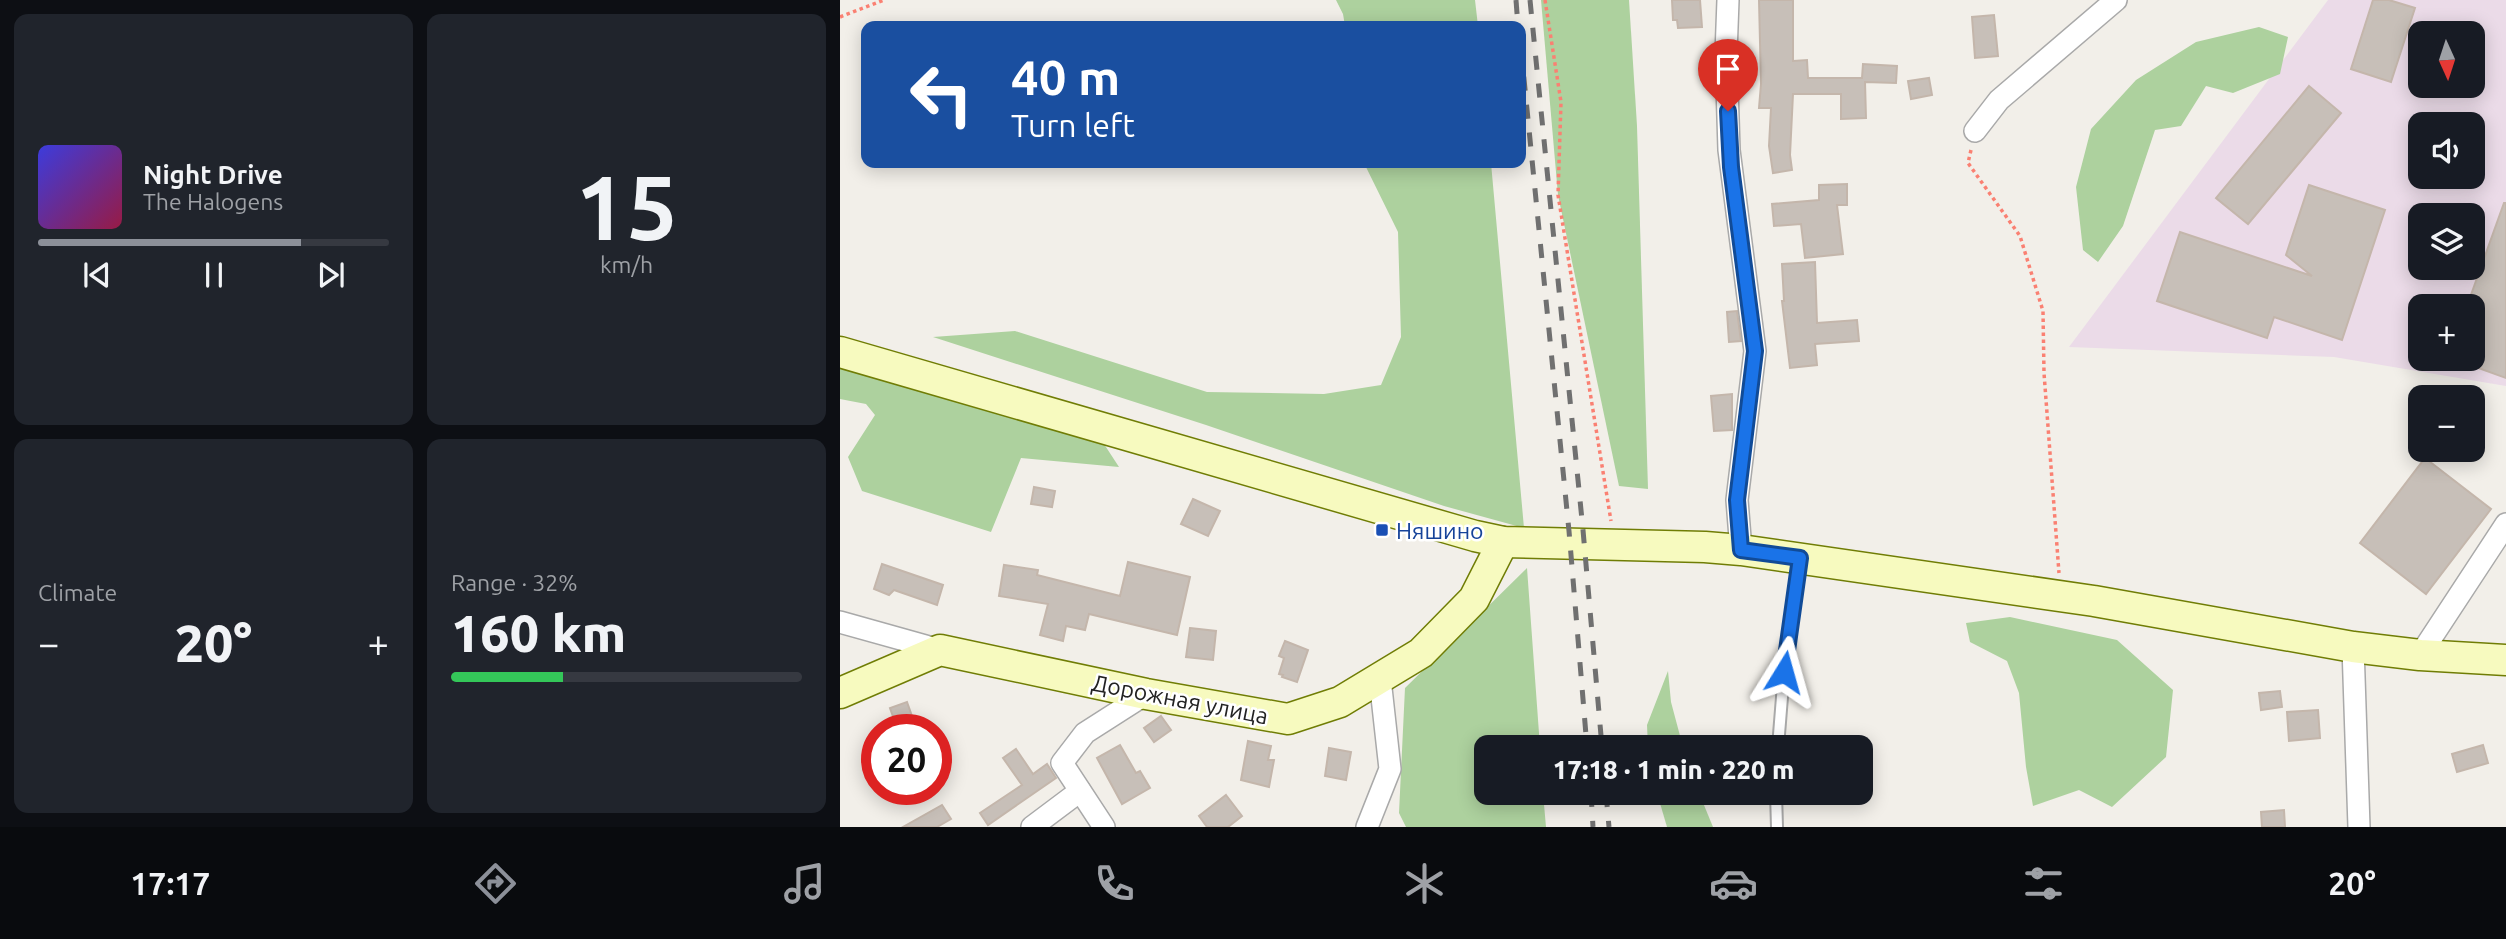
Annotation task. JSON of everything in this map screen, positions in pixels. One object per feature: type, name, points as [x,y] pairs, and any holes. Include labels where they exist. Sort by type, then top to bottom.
[{"type":"street","points":[[1728,0],[1726,54],[1729,150],[1755,351],[1737,500],[1741,550]]},
{"type":"street","points":[[1975,131],[1999,100],[2116,0]]},
{"type":"street","points":[[840,352],[1503,542],[1741,550],[2094,601],[2353,647],[2420,655],[2506,660]]},
{"type":"street","points":[[2420,655],[2506,524]]},
{"type":"street","name":"Дорожная улица","points":[[940,650],[1146,694],[1288,719],[1340,702],[1421,653],[1474,599],[1503,542]]},
{"type":"street","points":[[840,622],[940,650]]},
{"type":"street","points":[[2353,647],[2358,827]]},
{"type":"street","points":[[840,693],[940,650]]},
{"type":"street","points":[[1367,827],[1390,769],[1380,679]]},
{"type":"street","points":[[1104,827],[1062,763],[1085,733],[1146,694]]},
{"type":"street","points":[[1032,827],[1080,792]]},
{"type":"lane","points":[[1779,735],[1784,672],[1800,558]]},
{"type":"lane","points":[[1776,805],[1777,827]]},
{"type":"path","points":[[840,17],[884,0]]},
{"type":"path","points":[[1545,0],[1561,102],[1558,195],[1615,544]]},
{"type":"path","points":[[1975,131],[1968,163],[2020,236],[2043,310],[2044,373],[2059,574],[2094,601]]},
{"type":"shaded area","points":[[2328,0],[2506,0],[2506,386],[2417,371],[2485,371],[2485,294],[2408,294],[2408,369],[2334,357],[2069,347]]},
{"type":"green space","points":[[1336,0],[1475,0],[1477,21],[1344,21]]},
{"type":"green space","points":[[1541,0],[1629,0],[1637,126],[1648,489],[1619,486],[1558,195]]},
{"type":"green space","points":[[2259,27],[2288,37],[2280,74],[2233,93],[2206,86],[2181,126],[2155,130],[2123,226],[2098,262],[2083,250],[2076,187],[2091,129],[2136,80],[2196,42]]},
{"type":"green space","points":[[1366,168],[1491,168],[1524,528],[1444,506],[1206,425],[933,337],[1015,331],[1207,392],[1324,394],[1381,385],[1401,337],[1398,232]]},
{"type":"green space","points":[[840,368],[1104,444],[1119,467],[1021,458],[991,532],[862,491],[848,457],[875,415],[866,404],[840,399]]},
{"type":"green space","points":[[1527,568],[1539,735],[1474,735],[1474,805],[1544,805],[1546,827],[1406,827],[1399,813],[1405,688]]},
{"type":"green space","points":[[2010,617],[2117,640],[2173,690],[2166,757],[2112,807],[2079,790],[2033,806],[2026,767],[2019,693],[2007,661],[1970,642],[1966,623]]},
{"type":"green space","points":[[1668,671],[1671,702],[1680,735],[1647,735],[1647,725]]},
{"type":"green space","points":[[1661,805],[1704,805],[1713,827],[1667,827]]},
{"type":"building","points":[[1672,0],[1700,0],[1702,27],[1678,28],[1677,20],[1673,20]]},
{"type":"building","points":[[1759,0],[1793,0],[1793,61],[1807,60],[1808,78],[1862,78],[1863,64],[1897,66],[1896,83],[1865,82],[1866,118],[1841,119],[1841,94],[1793,94],[1790,155],[1792,170],[1773,173],[1769,146],[1771,108],[1759,108]]},
{"type":"building","points":[[2373,0],[2389,0],[2415,8],[2411,21],[2408,21],[2408,30],[2391,82],[2351,69]]},
{"type":"building","points":[[1994,15],[1998,56],[1975,58],[1972,17]]},
{"type":"building","points":[[1929,78],[1932,95],[1911,99],[1908,81]]},
{"type":"building","points":[[2309,86],[2341,113],[2248,224],[2216,198]]},
{"type":"building","points":[[1847,184],[1847,205],[1837,205],[1843,254],[1805,258],[1801,224],[1774,226],[1772,204],[1819,200],[1819,185]]},
{"type":"building","points":[[2309,185],[2385,210],[2342,340],[2274,317],[2267,338],[2157,301],[2180,232],[2312,276],[2286,255]]},
{"type":"building","points":[[2506,203],[2506,378],[2485,370],[2485,294],[2471,294],[2476,280],[2485,280],[2485,256]]},
{"type":"building","points":[[1815,262],[1817,323],[1857,320],[1859,341],[1815,344],[1817,365],[1790,368],[1782,301],[1782,264]]},
{"type":"building","points":[[1737,311],[1741,341],[1729,342],[1727,312]]},
{"type":"building","points":[[1732,394],[1732,430],[1714,431],[1711,396]]},
{"type":"building","points":[[2422,462],[2430,462],[2491,509],[2426,594],[2360,543]]},
{"type":"building","points":[[1034,487],[1055,491],[1052,507],[1031,504]]},
{"type":"building","points":[[1193,499],[1220,511],[1208,536],[1181,524]]},
{"type":"building","points":[[1128,562],[1190,577],[1177,635],[1089,614],[1085,630],[1066,626],[1063,641],[1040,635],[1048,604],[999,596],[1004,565],[1038,570],[1037,575],[1120,596]]},
{"type":"building","points":[[882,564],[943,585],[937,605],[894,590],[889,595],[874,589]]},
{"type":"building","points":[[1190,628],[1216,631],[1213,660],[1186,657]]},
{"type":"building","points":[[1285,641],[1308,650],[1297,682],[1279,674],[1284,658],[1279,656]]},
{"type":"building","points":[[2280,691],[2282,707],[2261,710],[2259,693]]},
{"type":"building","points":[[907,702],[911,714],[892,714],[890,708]]},
{"type":"building","points":[[2318,710],[2320,738],[2289,741],[2287,712]]},
{"type":"building","points":[[1161,716],[1171,730],[1154,742],[1144,728]]},
{"type":"building","points":[[1248,741],[1271,746],[1268,760],[1274,760],[1269,787],[1241,780]]},
{"type":"building","points":[[1120,745],[1136,773],[1140,771],[1150,788],[1122,804],[1097,758]]},
{"type":"building","points":[[2483,745],[2488,763],[2457,772],[2452,754]]},
{"type":"building","points":[[1329,748],[1351,752],[1346,780],[1325,776]]},
{"type":"building","points":[[1016,749],[1033,774],[1047,764],[1056,778],[988,825],[980,813],[1022,785],[1003,758]]},
{"type":"building","points":[[1226,795],[1242,816],[1228,827],[1207,827],[1199,816]]},
{"type":"building","points":[[942,805],[951,819],[937,827],[903,827]]},
{"type":"building","points":[[2284,810],[2285,827],[2262,827],[2261,812]]},
{"type":"railway","points":[[1516,0],[1518,21]]},
{"type":"railway","points":[[1530,0],[1601,735]]},
{"type":"railway","points":[[1526,99],[1569,531],[1586,735]]},
{"type":"railway","points":[[1592,805],[1593,827]]},
{"type":"railway","points":[[1607,805],[1609,827]]},
{"type":"place","name":"Няшино","points":[[1382,530]]},
{"type":"route","points":[[1728,111],[1731,167],[1755,337],[1755,368],[1737,500],[1741,550],[1800,558],[1784,672]]}]
